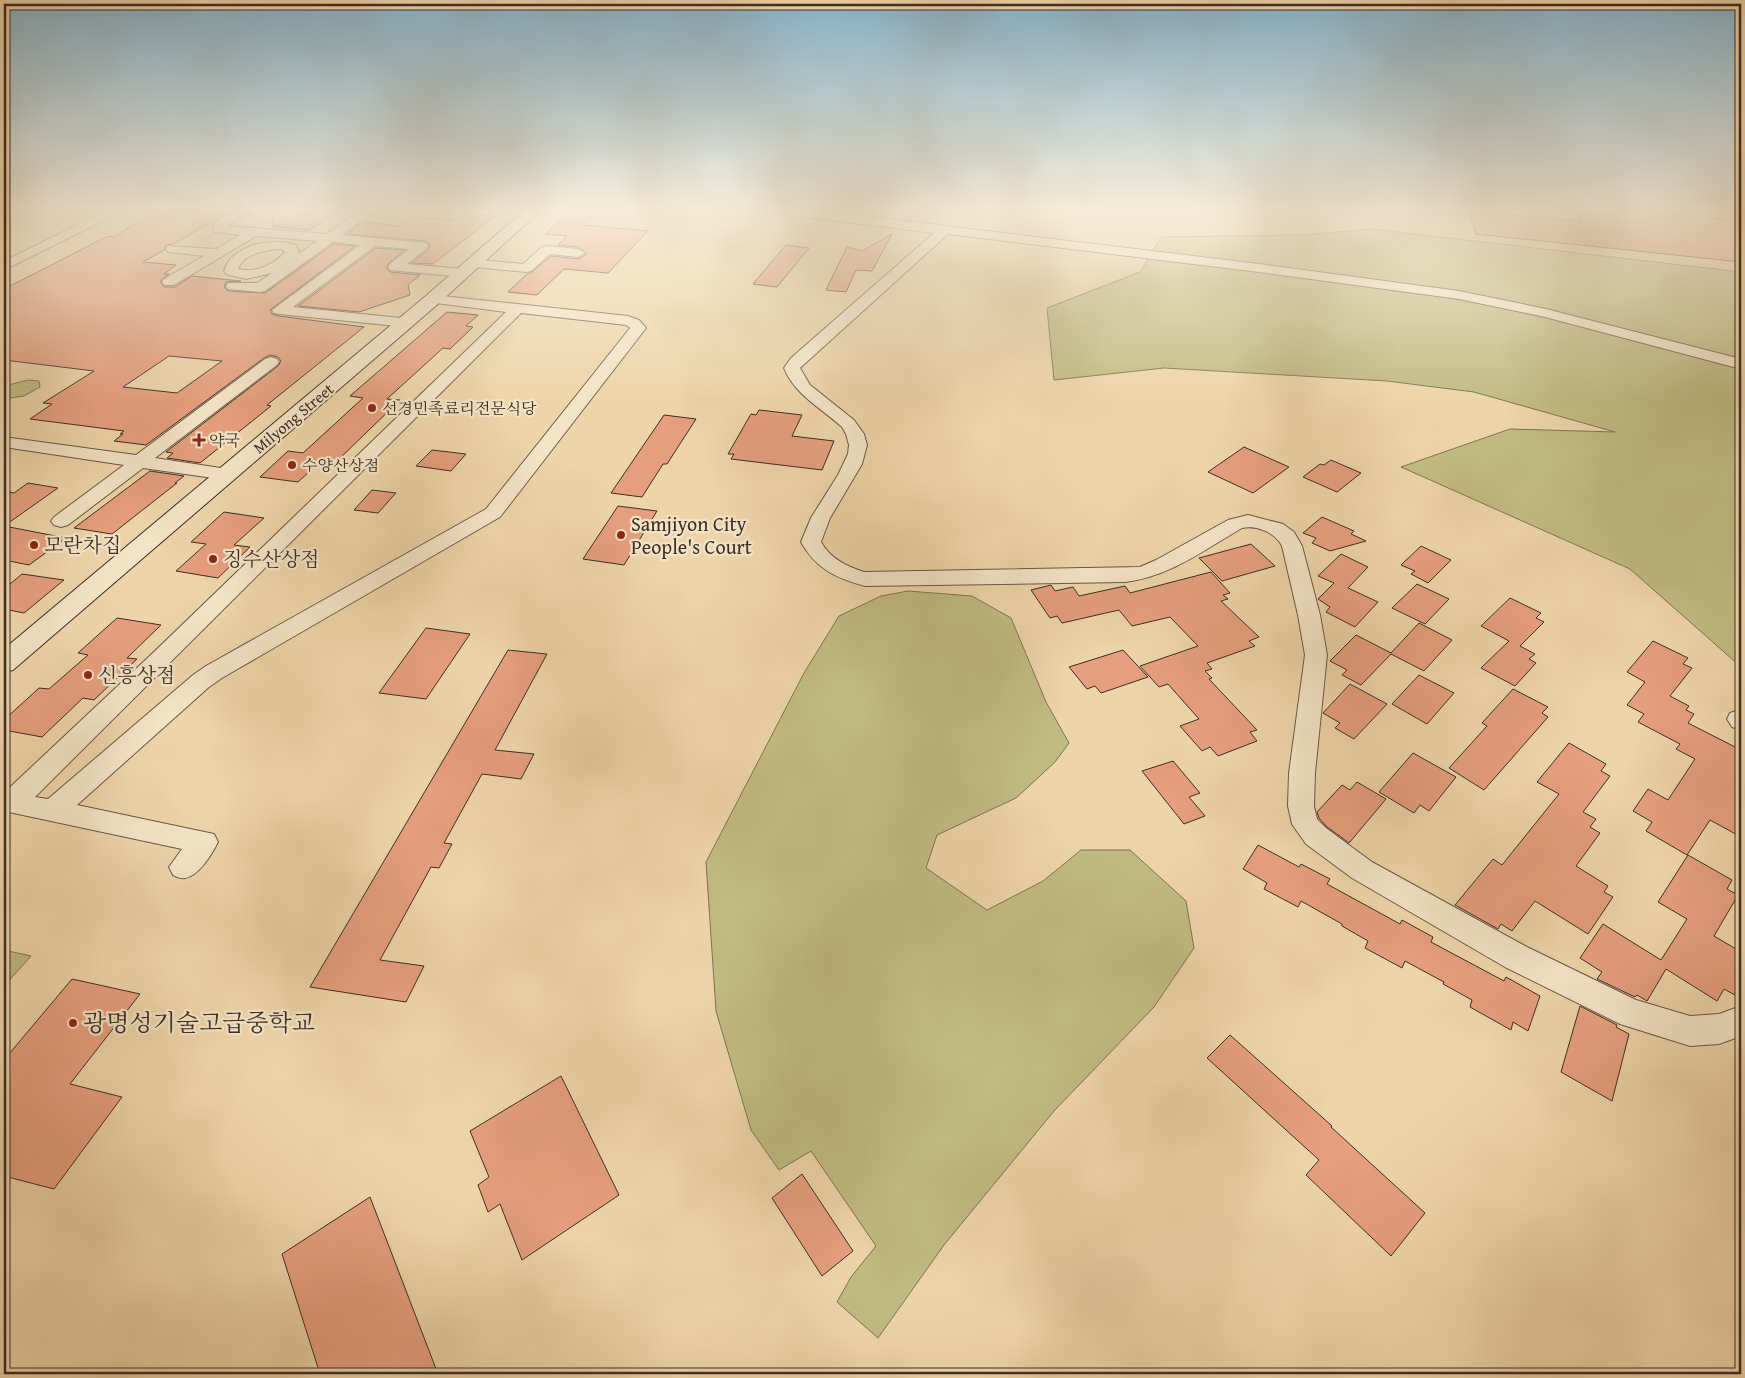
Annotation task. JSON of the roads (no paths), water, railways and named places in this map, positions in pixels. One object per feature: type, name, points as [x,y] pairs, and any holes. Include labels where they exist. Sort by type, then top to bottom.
[{"type":"main road","name":"Milyong Street","points":[[4,663],[463,273]]},
{"type":"street","points":[[170,282],[184,273]]},
{"type":"street","points":[[233,286],[260,288],[273,273]]},
{"type":"street","points":[[329,273],[279,310],[406,322]]},
{"type":"street","points":[[896,273],[804,354],[792,368],[797,380],[848,424],[857,437],[858,448],[854,461],[816,526],[811,542],[817,554],[829,566],[847,575],[865,579],[1068,575],[1125,576],[1143,573],[1163,566],[1235,524],[1248,522],[1276,528],[1287,536],[1292,546],[1309,615],[1316,655],[1302,773],[1301,806],[1305,824],[1316,836],[1362,870],[1492,943],[1578,988],[1631,1013],[1690,1031],[1719,1029],[1741,1021]]},
{"type":"street","points":[[1298,273],[1458,295],[1546,313],[1741,364]]},
{"type":"street","points":[[53,811],[201,681],[214,672],[493,513],[638,328],[634,323],[628,321],[433,299]]},
{"type":"street","points":[[7,802],[163,657],[517,309]]},
{"type":"street","points":[[61,521],[271,362]]},
{"type":"street","points":[[4,442],[227,474]]},
{"type":"street","points":[[7,802],[204,842],[183,867]]},
{"type":"place","name":"선경민족료리전문식당","points":[[372,408]]},
{"type":"place","name":"약국","points":[[199,440]]},
{"type":"place","name":"수양산상점","points":[[292,465]]},
{"type":"place","name":"Samjiyon City People's Court","points":[[621,535]]},
{"type":"place","name":"모란차집","points":[[34,545]]},
{"type":"place","name":"징수산상점","points":[[213,559]]},
{"type":"place","name":"신흥상점","points":[[88,675]]},
{"type":"place","name":"광명성기술고급중학교","points":[[73,1023]]}]
